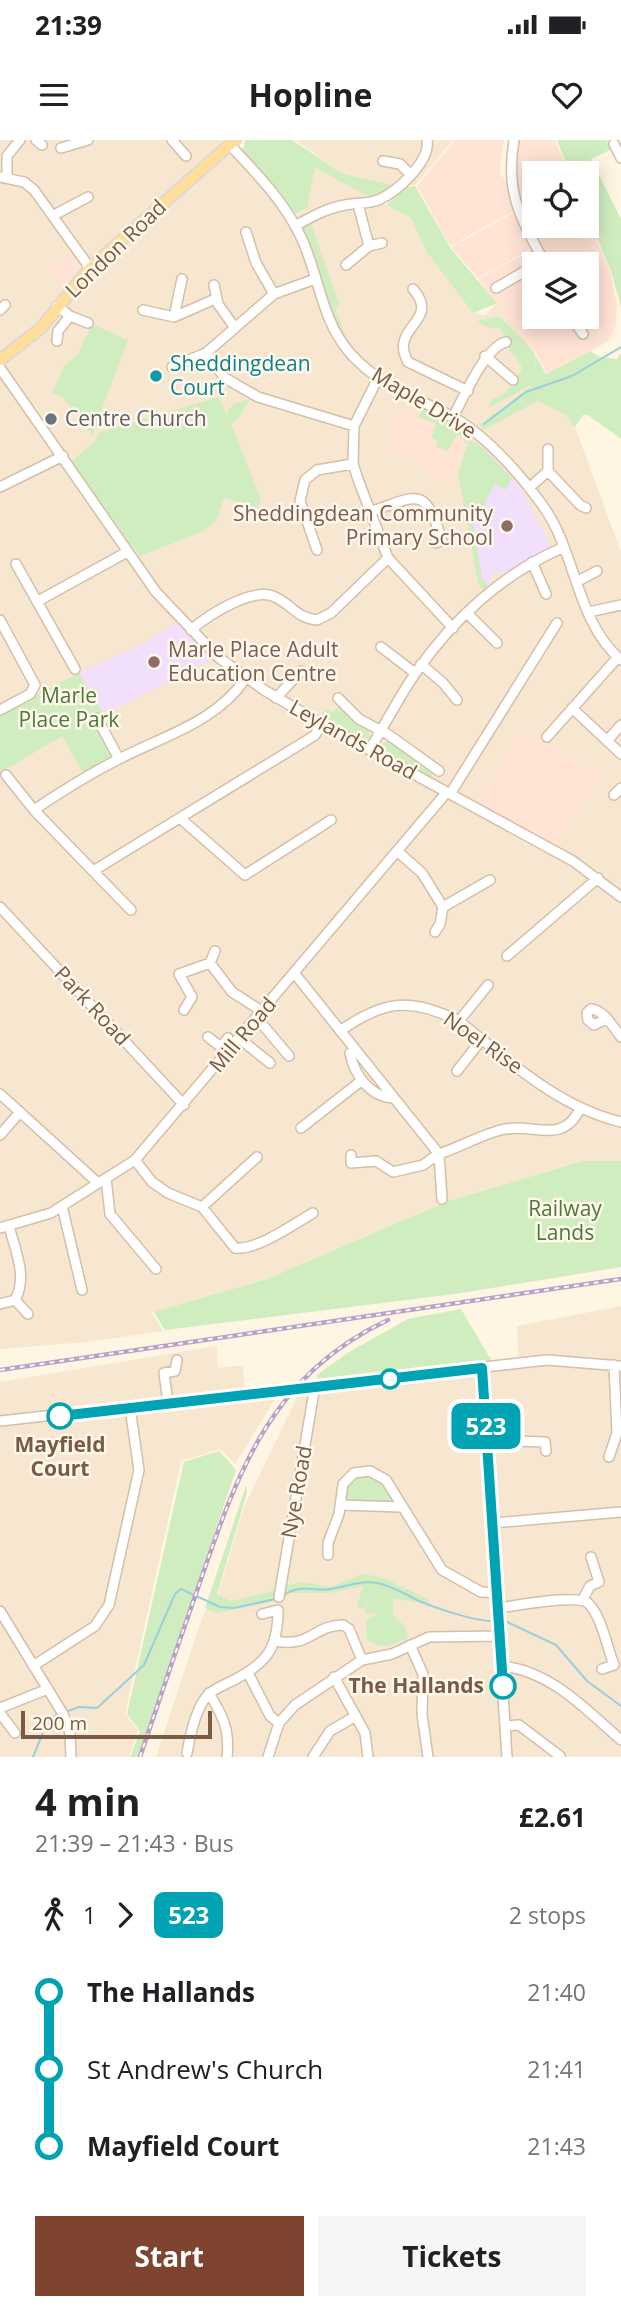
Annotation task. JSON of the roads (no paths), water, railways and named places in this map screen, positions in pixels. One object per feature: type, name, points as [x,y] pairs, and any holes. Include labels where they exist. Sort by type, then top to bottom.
[{"type":"main road","name":"London Road","points":[[0,360],[41,328],[90,268],[232,143]]},
{"type":"street","points":[[20,140],[7,156],[4,177],[24,182],[54,215],[90,268]]},
{"type":"street","points":[[61,148],[88,140]]},
{"type":"street","points":[[172,140],[186,156]]},
{"type":"street","points":[[295,226],[333,208],[387,195],[410,174],[428,152],[427,140]]},
{"type":"street","points":[[514,140],[509,173],[512,196],[535,252]]},
{"type":"street","name":"Maple Drive","points":[[232,143],[263,180],[295,226],[337,337],[377,380],[453,417],[486,442],[529,488],[560,534],[562,548],[597,629],[620,658]]},
{"type":"street","points":[[614,144],[621,158]]},
{"type":"street","points":[[383,161],[400,164],[410,174]]},
{"type":"street","points":[[54,215],[89,197]]},
{"type":"street","points":[[358,204],[369,246]]},
{"type":"street","points":[[246,232],[256,263],[274,294]]},
{"type":"street","points":[[346,265],[369,246],[382,243]]},
{"type":"street","points":[[496,288],[522,274]]},
{"type":"street","points":[[172,367],[206,353],[274,294],[315,279]]},
{"type":"street","points":[[174,317],[178,282]]},
{"type":"street","points":[[214,285],[215,299],[235,328]]},
{"type":"street","points":[[412,289],[423,300],[424,308],[403,341],[408,362],[468,391]]},
{"type":"street","points":[[143,310],[174,317],[215,299]]},
{"type":"street","points":[[57,306],[70,316],[88,323]]},
{"type":"street","points":[[57,341],[58,331],[70,316]]},
{"type":"street","points":[[579,329],[583,334]]},
{"type":"street","points":[[453,417],[485,356],[497,344],[506,342]]},
{"type":"street","points":[[206,353],[225,378],[258,397],[354,426]]},
{"type":"street","points":[[485,356],[513,380]]},
{"type":"street","name":"Leylands Road","points":[[0,368],[156,592],[191,630],[246,678],[322,724],[551,848],[598,878],[621,897]]},
{"type":"street","points":[[377,380],[354,426],[354,464],[388,558],[453,628]]},
{"type":"street","points":[[548,449],[548,471],[586,508]]},
{"type":"street","points":[[0,487],[62,456]]},
{"type":"street","points":[[317,550],[300,501],[305,480],[317,470],[354,464]]},
{"type":"street","points":[[529,488],[548,471]]},
{"type":"street","points":[[370,512],[412,498],[423,500],[433,510],[442,541],[435,543]]},
{"type":"street","points":[[370,749],[421,664],[453,628],[502,581],[532,562],[562,548]]},
{"type":"street","points":[[38,601],[127,552]]},
{"type":"street","points":[[191,630],[209,614],[266,594],[276,597],[298,615],[317,620],[331,613],[388,558]]},
{"type":"street","points":[[532,562],[546,594]]},
{"type":"street","points":[[16,564],[75,669]]},
{"type":"street","points":[[578,581],[597,571]]},
{"type":"street","points":[[589,612],[621,605]]},
{"type":"street","points":[[468,614],[497,643]]},
{"type":"street","points":[[0,620],[35,685],[30,694],[0,710]]},
{"type":"street","name":"Mill Road","points":[[4,1227],[51,1213],[135,1160],[184,1105],[225,1050],[240,1040],[448,793],[557,623]]},
{"type":"street","points":[[381,648],[415,673]]},
{"type":"street","points":[[547,737],[620,658]]},
{"type":"street","points":[[421,664],[443,683],[457,700]]},
{"type":"street","points":[[276,698],[301,671]]},
{"type":"street","points":[[34,810],[119,759],[208,716],[227,702],[246,678]]},
{"type":"street","points":[[338,698],[359,719],[439,771]]},
{"type":"street","points":[[572,708],[621,754]]},
{"type":"street","points":[[97,718],[119,759]]},
{"type":"street","points":[[93,871],[315,735],[322,724]]},
{"type":"street","points":[[607,741],[621,725]]},
{"type":"street","points":[[6,775],[34,810],[131,910]]},
{"type":"street","points":[[180,818],[201,840],[245,875],[331,820]]},
{"type":"street","points":[[397,851],[422,873],[443,907],[440,924],[435,932]]},
{"type":"street","points":[[507,956],[598,878]]},
{"type":"street","points":[[443,907],[474,892],[491,880]]},
{"type":"street","name":"Park Road","points":[[0,906],[184,1105]]},
{"type":"street","points":[[210,963],[215,951]]},
{"type":"street","points":[[184,1010],[192,997],[177,972],[210,963]]},
{"type":"street","points":[[210,963],[232,992],[260,1015],[289,1056]]},
{"type":"street","points":[[295,974],[438,1154],[442,1199]]},
{"type":"street","points":[[459,1021],[488,985]]},
{"type":"street","name":"Noel Rise","points":[[340,1031],[376,1009],[397,1004],[418,1005],[459,1021],[560,1099],[580,1109],[621,1122]]},
{"type":"street","points":[[606,1018],[621,1037]]},
{"type":"street","points":[[208,1037],[225,1050],[228,1038]]},
{"type":"street","points":[[240,1040],[270,1063]]},
{"type":"street","points":[[457,1071],[482,1040]]},
{"type":"street","points":[[354,1049],[350,1053],[361,1081],[377,1094],[392,1098]]},
{"type":"street","points":[[301,1128],[361,1081]]},
{"type":"street","points":[[0,1094],[102,1180],[110,1214],[156,1269]]},
{"type":"street","points":[[351,1155],[351,1163],[376,1161],[393,1171],[423,1165],[438,1154],[501,1130],[554,1131],[567,1126],[580,1109]]},
{"type":"street","points":[[0,1135],[20,1112]]},
{"type":"street","points":[[202,1207],[257,1157]]},
{"type":"street","points":[[135,1160],[152,1182],[168,1193],[202,1207],[228,1244],[237,1249],[274,1235],[313,1213]]},
{"type":"street","points":[[62,1206],[82,1290]]},
{"type":"street","points":[[4,1227],[22,1279],[15,1300]]},
{"type":"street","points":[[0,1304],[15,1300]]},
{"type":"street","points":[[15,1300],[28,1314]]},
{"type":"street","points":[[168,1403],[161,1373],[175,1371],[177,1360]]},
{"type":"street","points":[[0,1422],[547,1360],[617,1366],[617,1433],[609,1457]]},
{"type":"street","points":[[482,1368],[507,1757]]},
{"type":"street","name":"Nye Road","points":[[276,1641],[315,1386]]},
{"type":"street","points":[[33,1665],[95,1626],[108,1605],[139,1470],[130,1408]]},
{"type":"street","points":[[487,1440],[545,1442],[546,1451]]},
{"type":"street","points":[[328,1555],[328,1543],[341,1505],[340,1492],[348,1477],[354,1473],[370,1471],[386,1480],[442,1570],[481,1592],[497,1593]]},
{"type":"street","points":[[341,1505],[401,1507]]},
{"type":"street","points":[[493,1523],[621,1512]]},
{"type":"street","points":[[583,1599],[590,1586],[599,1582],[591,1557]]},
{"type":"street","points":[[498,1608],[544,1604],[572,1597],[583,1599],[593,1610],[614,1665],[602,1669]]},
{"type":"street","points":[[262,1614],[281,1603]]},
{"type":"street","points":[[0,1611],[64,1714],[70,1733],[71,1757]]},
{"type":"street","points":[[187,1753],[204,1698],[248,1673],[261,1662],[276,1641],[299,1643],[319,1632],[342,1625],[349,1629],[362,1660]]},
{"type":"street","points":[[268,1757],[279,1723],[295,1704],[362,1660],[392,1654],[429,1637],[500,1636]]},
{"type":"street","points":[[410,1645],[423,1674],[423,1720],[428,1757]]},
{"type":"street","points":[[502,1666],[522,1668],[547,1678],[621,1740]]},
{"type":"street","points":[[248,1673],[270,1716],[279,1723]]},
{"type":"street","points":[[334,1677],[365,1733],[368,1757]]},
{"type":"street","points":[[15,1733],[0,1710],[48,1689]]},
{"type":"street","points":[[209,1693],[226,1722],[230,1735],[228,1757]]},
{"type":"street","points":[[313,1757],[330,1731],[356,1716]]},
{"type":"street","points":[[506,1726],[519,1725],[560,1755]]},
{"type":"waterway","points":[[484,424],[526,392],[572,376],[621,347]]},
{"type":"waterway","points":[[283,1595],[302,1589],[323,1590],[371,1582],[445,1610],[494,1621]]},
{"type":"waterway","points":[[68,1711],[79,1707],[97,1708],[144,1665],[175,1594],[181,1589],[220,1607],[234,1608],[275,1599]]},
{"type":"waterway","points":[[505,1621],[556,1645],[587,1681],[621,1706]]},
{"type":"waterway","points":[[33,1757],[46,1725],[57,1714]]},
{"type":"railway","points":[[0,1370],[621,1279]]},
{"type":"railway","points":[[140,1757],[229,1503],[264,1430],[287,1398],[315,1369],[348,1343],[388,1320]]},
{"type":"place","name":"Sheddingdean Court","points":[[156,376]]},
{"type":"place","name":"Centre Church","points":[[51,419]]},
{"type":"place","name":"Sheddingdean Community Primary School","points":[[507,526]]},
{"type":"place","name":"Marle Place Adult Education Centre","points":[[154,662]]},
{"type":"place","name":"Mayfield Court","points":[[60,1416]]},
{"type":"place","name":"The Hallands","points":[[503,1686]]},
{"type":"park label","name":"Marle Place Park","points":[[69,708]]},
{"type":"park label","name":"Railway Lands","points":[[565,1221]]}]
